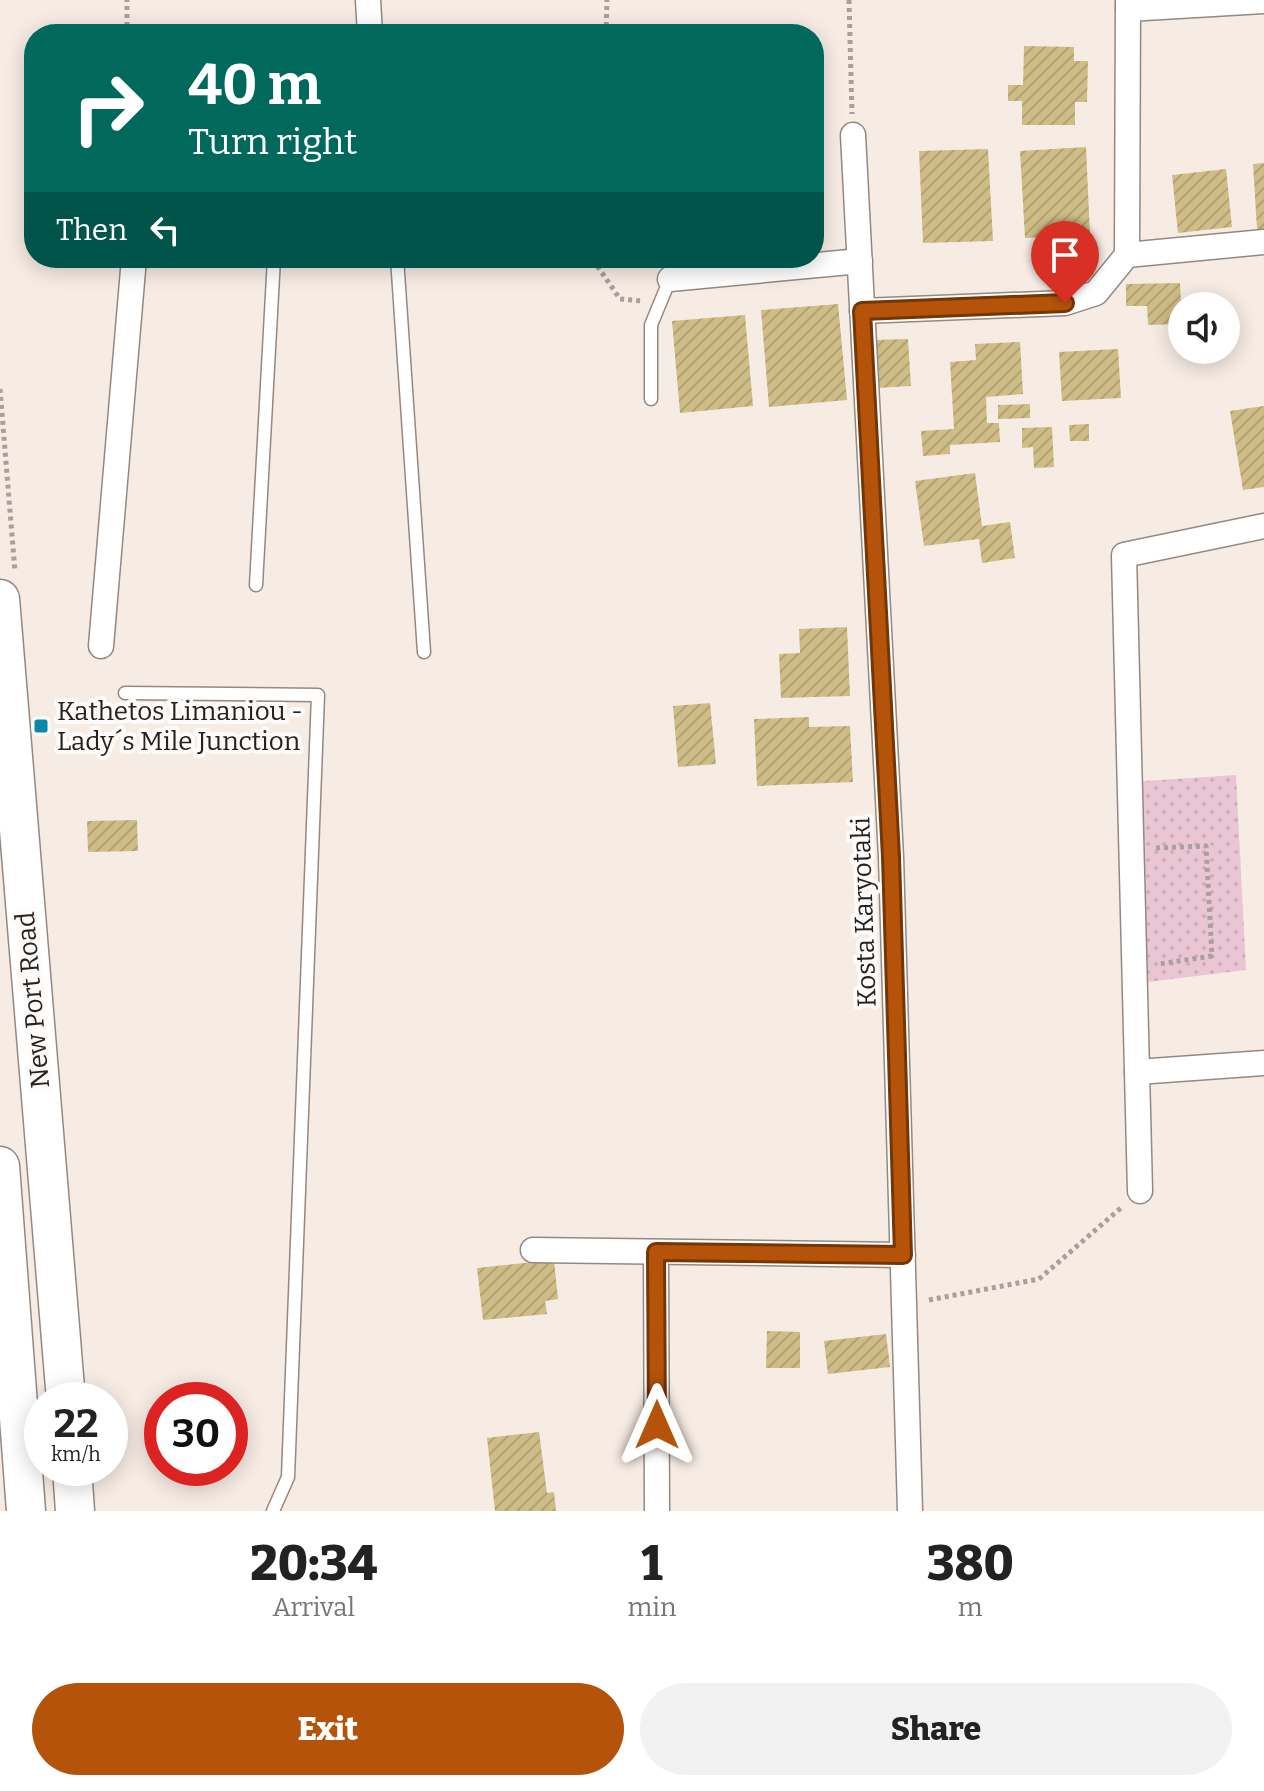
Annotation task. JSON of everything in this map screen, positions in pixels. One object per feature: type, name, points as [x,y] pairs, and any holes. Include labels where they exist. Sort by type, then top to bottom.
[{"type":"main road","name":"New Port Road","points":[[0,599],[65,1382]]},
{"type":"main road","points":[[0,1166],[6,1332],[26,1511]]},
{"type":"main road","points":[[73,1486],[75,1511]]},
{"type":"street","points":[[368,0],[369,24]]},
{"type":"street","points":[[862,311],[1065,303],[1096,293],[1127,255],[1128,4],[1264,1]]},
{"type":"street","name":"Kosta Karyotaki","points":[[853,135],[891,857],[910,1511]]},
{"type":"street","points":[[1127,255],[1264,242]]},
{"type":"street","points":[[824,264],[860,261]]},
{"type":"street","points":[[101,646],[133,268]]},
{"type":"street","points":[[670,279],[786,268]]},
{"type":"street","points":[[1140,1191],[1124,555],[1264,526]]},
{"type":"street","points":[[1137,1072],[1264,1063]]},
{"type":"street","points":[[533,1250],[903,1255]]},
{"type":"street","points":[[656,1252],[657,1511]]},
{"type":"lane","points":[[256,585],[273,268]]},
{"type":"lane","points":[[398,268],[424,652]]},
{"type":"lane","points":[[651,399],[651,325],[670,279]]},
{"type":"lane","points":[[125,693],[318,695],[288,1477],[276,1510]]},
{"type":"path","points":[[127,0],[127,24]]},
{"type":"path","points":[[606,24],[607,0]]},
{"type":"path","points":[[849,0],[853,135]]},
{"type":"path","points":[[599,268],[620,299],[661,303]]},
{"type":"path","points":[[1131,849],[1206,846],[1212,956],[1134,968]]},
{"type":"path","points":[[904,1304],[1039,1279],[1140,1191]]},
{"type":"shaded area","points":[[1236,775],[1246,970],[1139,983],[1130,782]]},
{"type":"building","points":[[1024,46],[1074,47],[1074,61],[1088,61],[1087,102],[1075,102],[1075,125],[1022,125],[1022,101],[1008,101],[1008,85],[1023,85]]},
{"type":"building","points":[[1086,147],[1090,235],[1025,238],[1020,151]]},
{"type":"building","points":[[988,149],[993,241],[923,243],[919,151]]},
{"type":"building","points":[[1264,163],[1264,229],[1257,229],[1253,164]]},
{"type":"building","points":[[1226,169],[1232,227],[1178,233],[1172,175]]},
{"type":"building","points":[[1180,283],[1180,292],[1168,292],[1168,324],[1148,325],[1147,306],[1126,306],[1126,284]]},
{"type":"building","points":[[838,304],[847,400],[769,407],[761,310]]},
{"type":"building","points":[[745,315],[753,406],[680,413],[672,321]]},
{"type":"building","points":[[908,339],[911,386],[877,388],[874,340]]},
{"type":"building","points":[[1020,342],[1023,394],[986,397],[987,423],[999,423],[1000,442],[950,445],[950,454],[923,456],[921,431],[954,429],[950,362],[976,360],[975,344]]},
{"type":"building","points":[[1118,349],[1121,398],[1062,401],[1059,352]]},
{"type":"building","points":[[1030,404],[1030,418],[998,419],[998,405]]},
{"type":"building","points":[[1264,406],[1264,487],[1243,490],[1230,411]]},
{"type":"building","points":[[1089,424],[1089,441],[1070,441],[1069,425]]},
{"type":"building","points":[[1052,427],[1054,467],[1034,468],[1033,447],[1022,448],[1022,428]]},
{"type":"building","points":[[975,473],[982,526],[1010,522],[1015,558],[982,563],[979,539],[924,546],[915,481]]},
{"type":"building","points":[[847,627],[850,696],[781,698],[779,654],[800,653],[799,629]]},
{"type":"building","points":[[710,703],[716,764],[678,767],[673,706]]},
{"type":"building","points":[[809,717],[809,727],[850,726],[853,782],[757,786],[754,719]]},
{"type":"building","points":[[137,820],[138,851],[88,852],[87,821]]},
{"type":"building","points":[[554,1260],[558,1299],[545,1301],[547,1314],[483,1320],[477,1268]]},
{"type":"building","points":[[767,1331],[800,1332],[800,1368],[766,1368]]},
{"type":"building","points":[[886,1334],[890,1367],[828,1374],[824,1341]]},
{"type":"building","points":[[539,1432],[547,1493],[554,1492],[556,1511],[495,1511],[487,1438]]},
{"type":"place","name":"Kathetos Limaniou - Lady´s Mile Junction","points":[[41,726]]},
{"type":"route","points":[[657,1425],[656,1252],[903,1255],[891,857],[862,311],[1065,303]]}]
